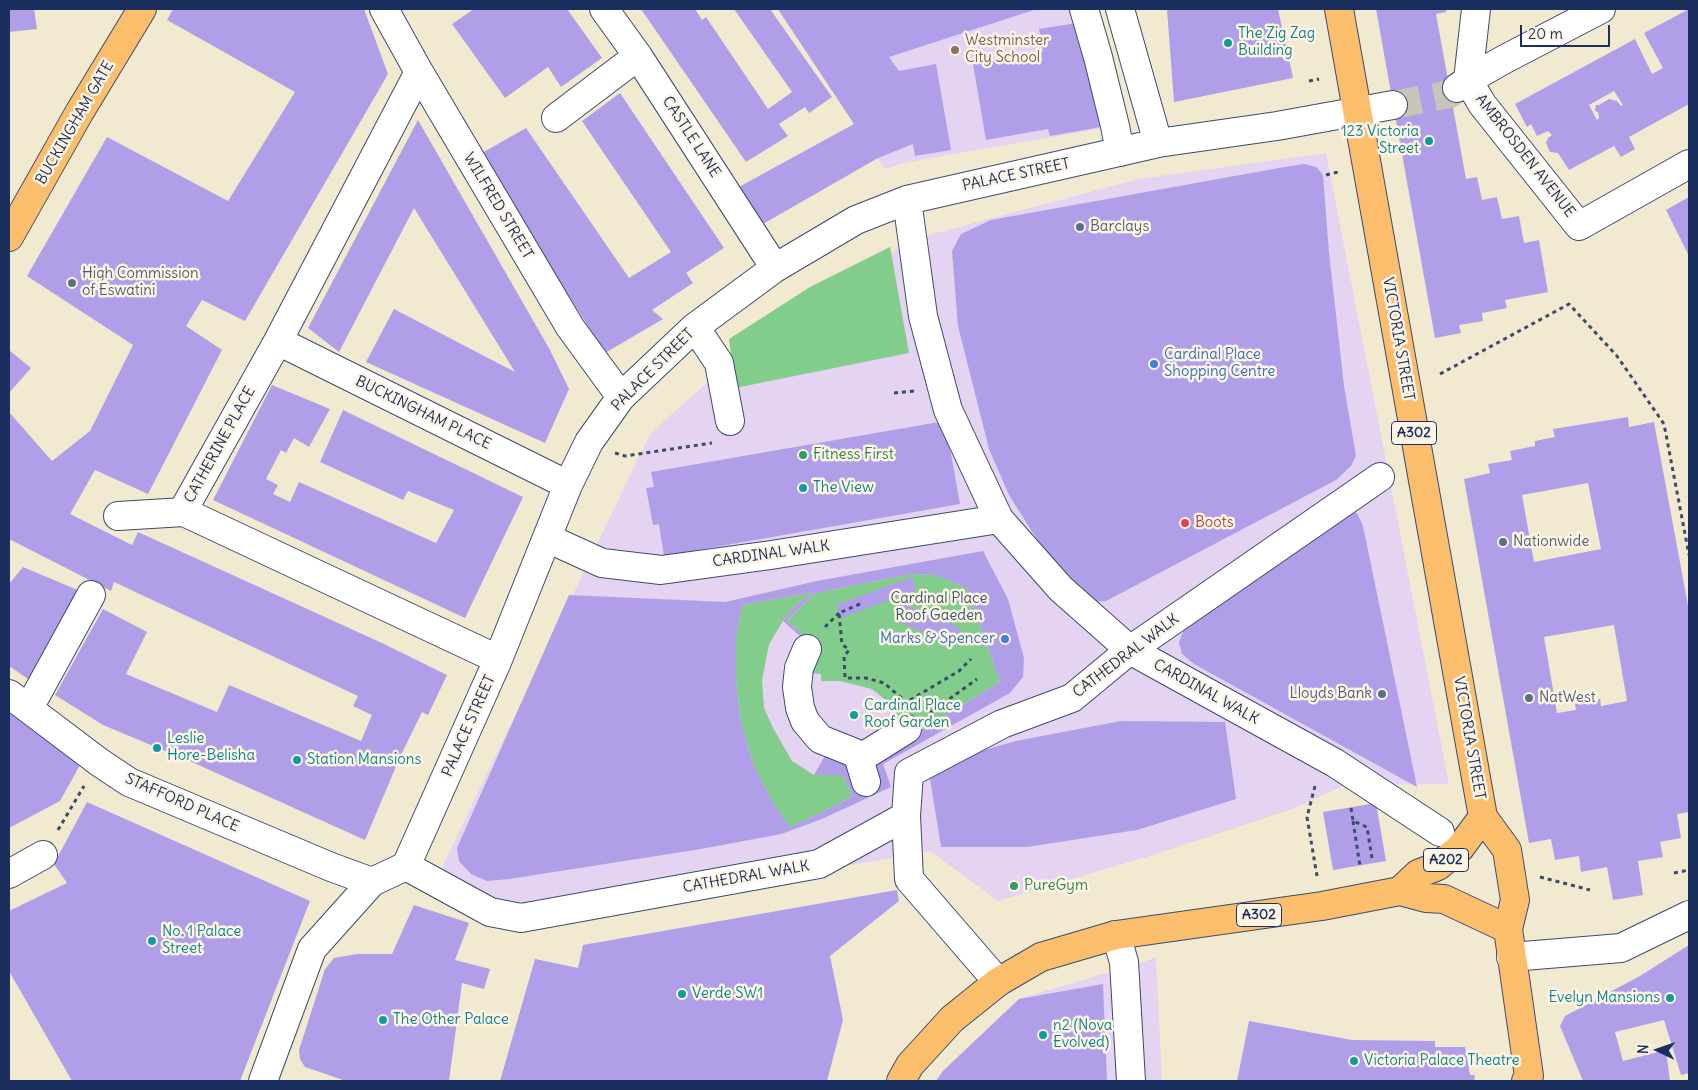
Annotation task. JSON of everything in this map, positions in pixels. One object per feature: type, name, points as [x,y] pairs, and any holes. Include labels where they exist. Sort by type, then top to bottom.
[{"type":"main road","name":"BUCKINGHAM GATE","points":[[9,237],[79,113],[142,9]]},
{"type":"main road","name":"VICTORIA STREET","points":[[1339,9],[1483,817],[1507,850],[1515,900],[1508,929],[1529,1079]]},
{"type":"main road","name":"VICTORIA STREET","points":[[1400,891],[1418,874],[1438,866],[1460,848],[1483,817]]},
{"type":"main road","name":"A302","points":[[901,1081],[910,1065],[952,1019],[998,982],[1041,957],[1116,935],[1322,906],[1400,891],[1426,898],[1444,900],[1508,929]]},
{"type":"street","name":"WILFRED STREET","points":[[384,9],[570,328],[621,397]]},
{"type":"street","name":"CASTLE LANE","points":[[604,9],[638,56],[775,268]]},
{"type":"street","points":[[1084,9],[1098,57],[1120,152]]},
{"type":"street","points":[[1120,9],[1158,143]]},
{"type":"street","points":[[1462,85],[1476,9]]},
{"type":"street","points":[[1462,85],[1561,28],[1601,9]]},
{"type":"street","points":[[556,118],[638,56]]},
{"type":"street","name":"CATHERINE PLACE","points":[[419,72],[278,341],[185,507],[184,512],[477,649],[491,656],[497,662]]},
{"type":"street","name":"AMBROSDEN AVENUE","points":[[1462,85],[1487,110],[1579,226],[1689,164]]},
{"type":"street","name":"PALACE STREET","points":[[406,866],[497,662],[568,485],[589,442],[621,397],[695,326],[775,268],[856,220],[907,200],[1158,143],[1277,126],[1393,104]]},
{"type":"street","name":"CARDINAL WALK","points":[[907,200],[923,316],[948,410],[999,519],[1061,589],[1130,650],[1323,756],[1440,832]]},
{"type":"street","points":[[695,326],[719,362],[730,421]]},
{"type":"street","name":"BUCKINGHAM PLACE","points":[[278,341],[568,485]]},
{"type":"street","name":"CATHEDRAL WALK","points":[[406,866],[490,912],[521,918],[819,864],[906,816],[909,773],[993,722],[1072,698],[1130,650],[1380,477]]},
{"type":"street","points":[[118,516],[184,512]]},
{"type":"street","name":"CARDINAL WALK","points":[[546,538],[602,563],[661,570],[771,555],[999,519]]},
{"type":"street","points":[[602,563],[626,584]]},
{"type":"street","points":[[19,701],[91,595]]},
{"type":"street","points":[[807,649],[799,668],[797,687],[800,708],[805,720],[820,739],[855,753],[862,771],[907,729]]},
{"type":"street","name":"STAFFORD PLACE","points":[[19,701],[98,762],[129,782],[332,868],[372,882]]},
{"type":"street","points":[[906,816],[909,879],[998,982]]},
{"type":"street","points":[[9,874],[44,854]]},
{"type":"street","points":[[266,1080],[312,948],[372,882],[406,866]]},
{"type":"street","points":[[1511,957],[1621,948],[1689,915]]},
{"type":"street","points":[[1116,935],[1124,962],[1131,1081]]},
{"type":"path","points":[[1309,81],[1319,79]]},
{"type":"path","points":[[1326,175],[1339,172]]},
{"type":"path","points":[[1440,374],[1568,304],[1617,356],[1664,424],[1689,555]]},
{"type":"path","points":[[589,442],[625,456],[716,443],[730,421]]},
{"type":"path","points":[[860,604],[839,613],[842,644],[849,650],[844,656],[845,678],[866,678],[884,683],[906,702],[959,671],[972,659]]},
{"type":"path","points":[[907,729],[977,679]]},
{"type":"path","points":[[1317,876],[1307,817],[1323,756]]},
{"type":"path","points":[[44,854],[98,762]]},
{"type":"path","points":[[1353,821],[1360,866]]},
{"type":"path","points":[[1674,873],[1689,870]]},
{"type":"path","points":[[1531,875],[1590,890]]},
{"type":"shaded area","name":"Westminster City School","points":[[777,9],[1094,9],[1115,126],[908,162],[885,169]]},
{"type":"shaded area","points":[[1326,153],[1449,784],[1345,785],[1292,809],[1153,855],[998,901],[930,851],[532,922],[436,880],[649,436],[805,297],[921,237],[1139,179]]},
{"type":"shaded area","name":"n2 (Nova Evolved)","points":[[1156,958],[1162,1081],[936,1081],[943,1071],[1019,999]]},
{"type":"green space","points":[[890,247],[909,353],[735,388],[729,339],[810,287]]},
{"type":"green space","name":"Cardinal Place Roof Gaeden","points":[[910,574],[936,575],[967,588],[1000,682],[878,756],[873,786],[857,794],[845,761],[826,754],[790,657],[803,635],[787,621],[815,593]],"holes":[[[812,673],[821,674],[821,681],[840,681],[872,689],[887,701],[896,712],[900,730],[854,745],[818,722],[808,691]]]},
{"type":"green space","points":[[813,592],[795,606],[769,644],[762,680],[764,708],[792,761],[814,775],[843,775],[852,796],[790,827],[773,803],[753,764],[740,718],[736,679],[736,637],[742,605]]},
{"type":"building","points":[[9,9],[34,9],[37,29],[9,32]]},
{"type":"building","points":[[173,9],[364,9],[388,74],[245,321],[202,300],[186,326],[222,350],[148,494],[95,470],[70,514],[132,545],[138,532],[382,643],[447,675],[428,715],[422,712],[400,757],[365,840],[194,763],[103,725],[55,695],[103,609],[147,632],[126,674],[217,712],[229,685],[361,741],[372,715],[353,706],[358,696],[114,582],[111,591],[9,539],[9,412],[52,461],[90,431],[133,345],[27,276],[107,137],[228,201],[295,92],[167,20]]},
{"type":"building","points":[[474,9],[567,9],[602,58],[561,87],[548,67],[505,98],[452,24]]},
{"type":"building","points":[[641,9],[695,9],[702,20],[706,17],[768,109],[792,92],[734,9],[770,9],[832,97],[809,113],[805,107],[779,124],[788,136],[746,162]]},
{"type":"building","points":[[778,9],[1037,9],[889,57],[899,71],[936,64],[951,150],[915,156],[913,144],[878,158],[763,224],[737,188],[854,124]]},
{"type":"building","name":"The Zig Zag Building","points":[[1167,9],[1278,9],[1293,78],[1174,102]]},
{"type":"building","name":"123 Victoria Street","points":[[1376,9],[1446,9],[1446,12],[1436,14],[1466,179],[1477,177],[1482,200],[1497,197],[1502,219],[1519,216],[1524,243],[1539,240],[1548,292],[1505,300],[1507,308],[1482,313],[1483,321],[1459,325],[1461,333],[1435,338]]},
{"type":"building","points":[[1689,9],[1689,104],[1629,137],[1635,149],[1621,157],[1614,146],[1569,170],[1558,153],[1550,152],[1546,143],[1552,135],[1548,131],[1537,136],[1531,124],[1527,127],[1515,104],[1635,39],[1652,74],[1663,68],[1644,33]],"holes":[[[1614,91],[1623,105],[1621,106],[1617,101],[1609,99],[1596,105],[1595,111],[1598,112],[1599,118],[1597,120],[1589,105]]]},
{"type":"building","points":[[1083,22],[1101,127],[1050,136],[1048,129],[986,140],[973,64],[1043,51],[1039,29]]},
{"type":"building","points":[[620,93],[724,248],[686,273],[693,283],[652,310],[663,319],[605,353],[519,217],[482,153],[526,128],[629,278],[671,252],[582,121]]},
{"type":"building","points":[[418,120],[550,350],[569,389],[545,443],[366,362],[394,309],[515,372],[414,208],[339,352],[308,328]]},
{"type":"building","name":"Cardinal Place Shopping Centre","points":[[1304,164],[1316,167],[1323,175],[1329,253],[1344,386],[1356,456],[1351,466],[1336,480],[1106,601],[1091,602],[1066,585],[1009,495],[989,449],[958,326],[952,251],[961,234],[991,220]]},
{"type":"building","points":[[1689,197],[1689,256],[1666,210]]},
{"type":"building","points":[[9,350],[31,368],[9,393]]},
{"type":"building","points":[[272,385],[330,409],[309,447],[294,438],[286,453],[281,450],[266,479],[278,485],[273,494],[290,502],[299,482],[436,543],[454,510],[408,491],[403,500],[320,462],[343,410],[523,497],[465,618],[213,500]]},
{"type":"building","points":[[1628,417],[1629,427],[1654,422],[1689,611],[1689,812],[1677,814],[1681,838],[1660,842],[1663,857],[1638,861],[1643,895],[1613,900],[1607,867],[1581,872],[1579,856],[1555,860],[1551,839],[1529,843],[1464,479],[1490,473],[1488,464],[1512,460],[1510,451],[1535,446],[1535,441],[1555,437],[1553,429]],"holes":[[[1588,483],[1601,549],[1534,562],[1522,495]],[[1614,625],[1627,701],[1601,706],[1600,699],[1575,704],[1576,710],[1557,713],[1544,637]]]},
{"type":"building","name":"The View","points":[[945,421],[960,504],[664,556],[659,524],[653,525],[646,488],[654,487],[651,472]]},
{"type":"building","points":[[1351,512],[1357,513],[1363,526],[1417,787],[1194,664],[1182,654],[1179,642],[1184,630],[1192,622]]},
{"type":"building","points":[[983,551],[1008,599],[1024,658],[1023,677],[1010,693],[883,764],[891,787],[822,819],[781,834],[701,849],[487,881],[471,874],[459,861],[457,848],[569,595],[725,602],[817,581]],"holes":[[[910,574],[936,575],[967,588],[1000,682],[878,756],[864,767],[873,786],[857,794],[845,761],[826,754],[814,775],[843,775],[852,796],[790,827],[773,803],[753,764],[740,718],[736,679],[736,637],[742,605],[813,592],[795,606],[783,621],[801,637],[803,635],[787,621],[815,593]]]},
{"type":"building","points":[[23,567],[80,591],[31,681],[9,666],[9,584]]},
{"type":"building","points":[[912,577],[916,590],[841,618],[836,605]]},
{"type":"building","points":[[902,603],[960,628],[953,645],[895,620]]},
{"type":"building","points":[[9,711],[80,765],[60,801],[9,828]]},
{"type":"building","points":[[1121,721],[1225,722],[1236,799],[1137,830],[1027,847],[941,847],[928,766],[1016,741]]},
{"type":"building","name":"No. 1 Palace Street","points":[[87,802],[310,901],[240,1081],[72,1081],[9,971],[9,911],[67,883],[54,864]]},
{"type":"building","points":[[1376,803],[1386,861],[1333,870],[1323,812]]},
{"type":"building","name":"Verde SW1","points":[[897,890],[899,901],[830,956],[843,1020],[827,1081],[500,1081],[535,959],[578,968],[583,945]]},
{"type":"building","name":"The Other Palace","points":[[414,905],[469,923],[455,960],[490,969],[484,989],[462,983],[449,1081],[346,1081],[305,1067],[300,1059],[299,1050],[325,969],[334,958],[357,954],[392,954]]},
{"type":"building","points":[[1689,945],[1689,1073],[1681,1075],[1664,1020],[1615,1032],[1623,1061],[1666,1050],[1670,1081],[1583,1081],[1560,1026],[1565,1016],[1640,976]]},
{"type":"building","name":"n2 (Nova Evolved)","points":[[1103,984],[1107,1081],[936,1081],[943,1071],[1019,999]]},
{"type":"building","name":"Victoria Palace Theatre","points":[[1249,1021],[1352,1040],[1435,1041],[1435,1047],[1465,1047],[1470,1075],[1475,1075],[1474,1081],[1237,1081]]},
{"type":"tunnel","points":[[1393,105],[1450,94],[1456,89]]},
{"type":"place","name":"The Zig Zag Building","points":[[1228,43]]},
{"type":"place","name":"Westminster City School","points":[[955,50]]},
{"type":"place","name":"123 Victoria Street","points":[[1429,141]]},
{"type":"place","name":"Barclays","points":[[1080,227]]},
{"type":"place","name":"High Commission of Eswatini","points":[[72,283]]},
{"type":"place","name":"Cardinal Place Shopping Centre","points":[[1154,364]]},
{"type":"place","name":"Fitness First","points":[[803,455]]},
{"type":"place","name":"The View","points":[[803,488]]},
{"type":"place","name":"Boots","points":[[1185,523]]},
{"type":"place","name":"Nationwide","points":[[1503,542]]},
{"type":"place","name":"Marks & Spencer","points":[[1005,639]]},
{"type":"place","name":"Lloyds Bank","points":[[1382,694]]},
{"type":"place","name":"NatWest","points":[[1529,698]]},
{"type":"place","name":"Cardinal Place Roof Garden","points":[[854,715]]},
{"type":"place","name":"Leslie Hore-Belisha","points":[[157,748]]},
{"type":"place","name":"Station Mansions","points":[[297,760]]},
{"type":"place","name":"PureGym","points":[[1014,886]]},
{"type":"place","name":"No. 1 Palace Street","points":[[152,941]]},
{"type":"place","name":"Verde SW1","points":[[682,994]]},
{"type":"place","name":"Evelyn Mansions","points":[[1670,998]]},
{"type":"place","name":"The Other Palace","points":[[383,1020]]},
{"type":"place","name":"n2 (Nova Evolved)","points":[[1043,1035]]},
{"type":"place","name":"Victoria Palace Theatre","points":[[1354,1061]]}]
